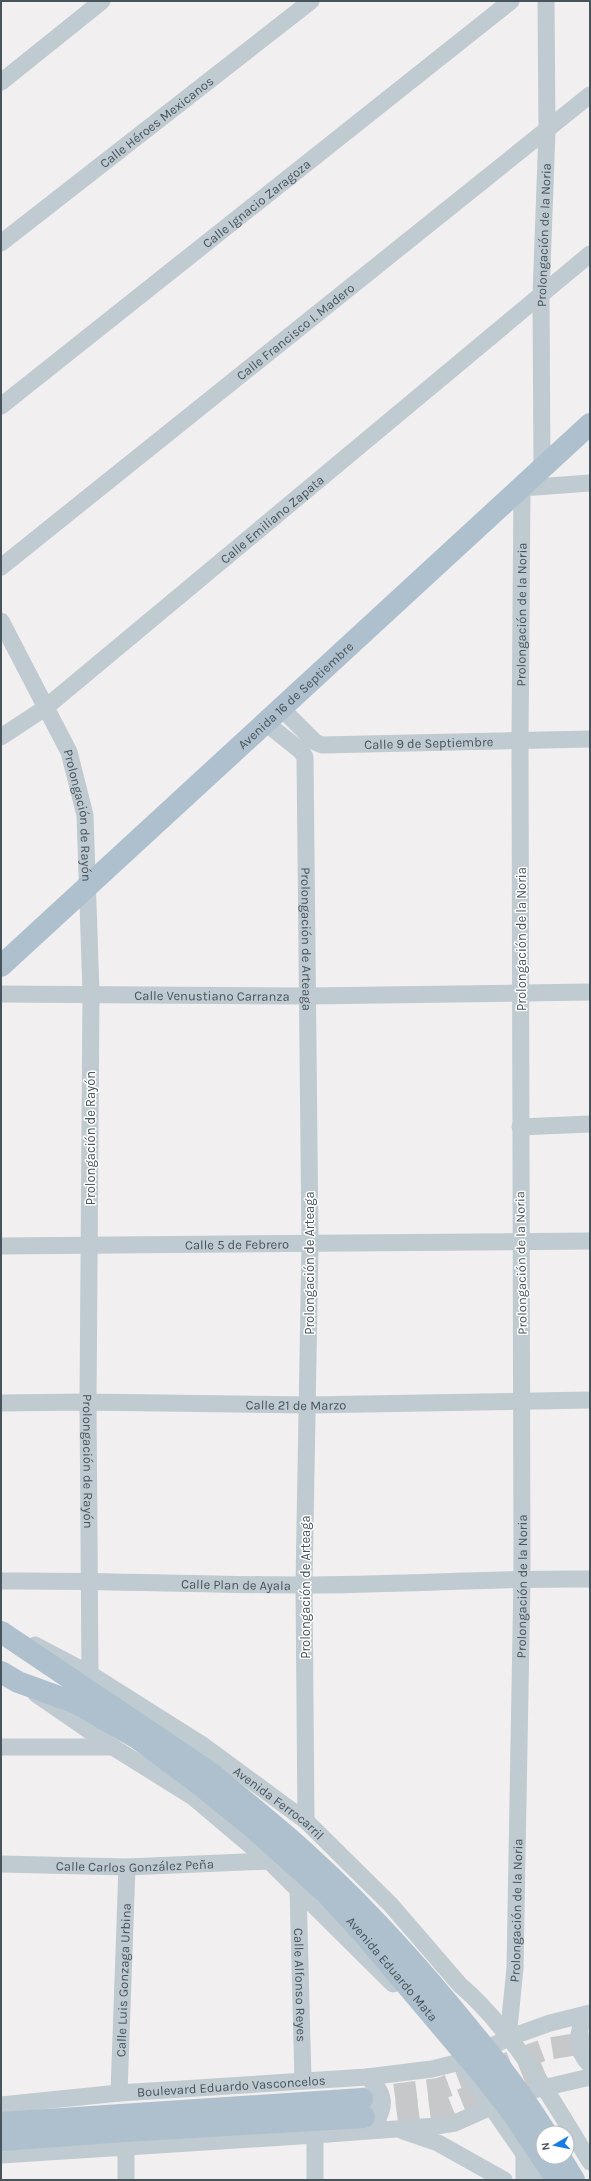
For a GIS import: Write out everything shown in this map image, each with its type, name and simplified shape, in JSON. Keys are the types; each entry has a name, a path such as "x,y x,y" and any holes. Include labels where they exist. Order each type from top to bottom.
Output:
{"main road":[{"name":"Avenida 16 de Septiembre","path":"1,966 89,887 590,424"},
{"name":"Avenida Ferrocarril","path":"1,1632 206,1779"},
{"path":"9,1677 76,1703 206,1779"},
{"name":"Avenida Eduardo Mata","path":"206,1779 311,1858 384,1931 448,2002 490,2054 533,2111 540,2125"},
{"name":"Avenida Eduardo Mata","path":"206,1779 252,1827 326,1893 360,1930 486,2078 513,2114 557,2180"},
{"path":"1,2123 365,2116"},
{"path":"1,2140 365,2116"},
{"path":"565,2165 574,2180"}],"street":[{"path":"1,82 102,1"},
{"name":"Calle Héroes Mexicanos","path":"1,243 311,1"},
{"name":"Calle Ignacio Zaragoza","path":"1,406 511,1"},
{"name":"Prolongación de la Noria","path":"542,468 541,296 547,131 546,1"},
{"name":"Calle Francisco I. Madero","path":"1,567 547,131 590,95"},
{"name":"Calle Emiliano Zapata","path":"1,737 45,708 590,254"},
{"path":"522,488 590,483"},
{"name":"Prolongación de la Noria","path":"508,2038 515,1968 522,1578 523,1400 520,1242 520,740 522,488"},
{"name":"Prolongación de Rayón","path":"1,621 69,752 85,815 89,887 91,993 88,1402 91,1580 90,1674"},
{"name":"Calle 9 de Septiembre","path":"282,708 315,742 322,745 590,739"},
{"name":"Prolongación de Arteaga","path":"266,723 301,751 305,757 309,996 310,1244 304,1585 306,1821"},
{"name":"Calle Venustiano Carranza","path":"1,994 91,993 309,996 590,992"},
{"path":"520,1126 590,1124"},
{"name":"Calle 5 de Febrero","path":"1,1246 590,1241"},
{"name":"Calle 21 de Marzo","path":"1,1404 88,1402 308,1405 590,1400"},
{"name":"Calle Plan de Ayala","path":"1,1581 91,1580 304,1585 522,1578 590,1579"},
{"name":"Avenida Ferrocarril","path":"1,1627 90,1674 204,1746 306,1821 391,1905 460,1985 473,1996 508,2038 542,2087 563,2125"},
{"path":"9,1677 113,1747 193,1797 269,1861 360,1949 423,2017 460,2062 542,2180"},
{"path":"1,1747 113,1747"},
{"name":"Calle Carlos González Peña","path":"1,1864 127,1867 269,1861"},
{"name":"Calle Luis Gonzaga Urbina","path":"119,2093 127,1867"},
{"name":"Calle Alfonso Reyes","path":"298,1889 303,2081"},
{"path":"423,2017 443,2020 460,2014 464,2010 465,2003 460,1985"},
{"path":"589,2013 581,2024 578,2036 579,2048 584,2060 590,2065"},
{"name":"Boulevard Eduardo Vasconcelos","path":"1,2105 119,2093 367,2077 432,2069 460,2062 508,2038 550,2023 589,2013"},
{"path":"1,2155 315,2135 365,2116 378,2120 383,2102 381,2092 375,2083 367,2077"},
{"path":"396,2129 455,2123 491,2106 542,2087 590,2078"},
{"path":"365,2116 396,2129 438,2143 504,2180"},
{"path":"315,2135 315,2180"},
{"path":"524,2180 523,2151 529,2142 535,2138"},
{"name":"Avenida Ferrocarril","path":"575,2143 590,2162"},
{"path":"126,2146 126,2180"}],"tunnel":[{"path":"362,2099 439,2089 546,2049 590,2042"},
{"path":"364,2117 446,2106 553,2063"}]}
